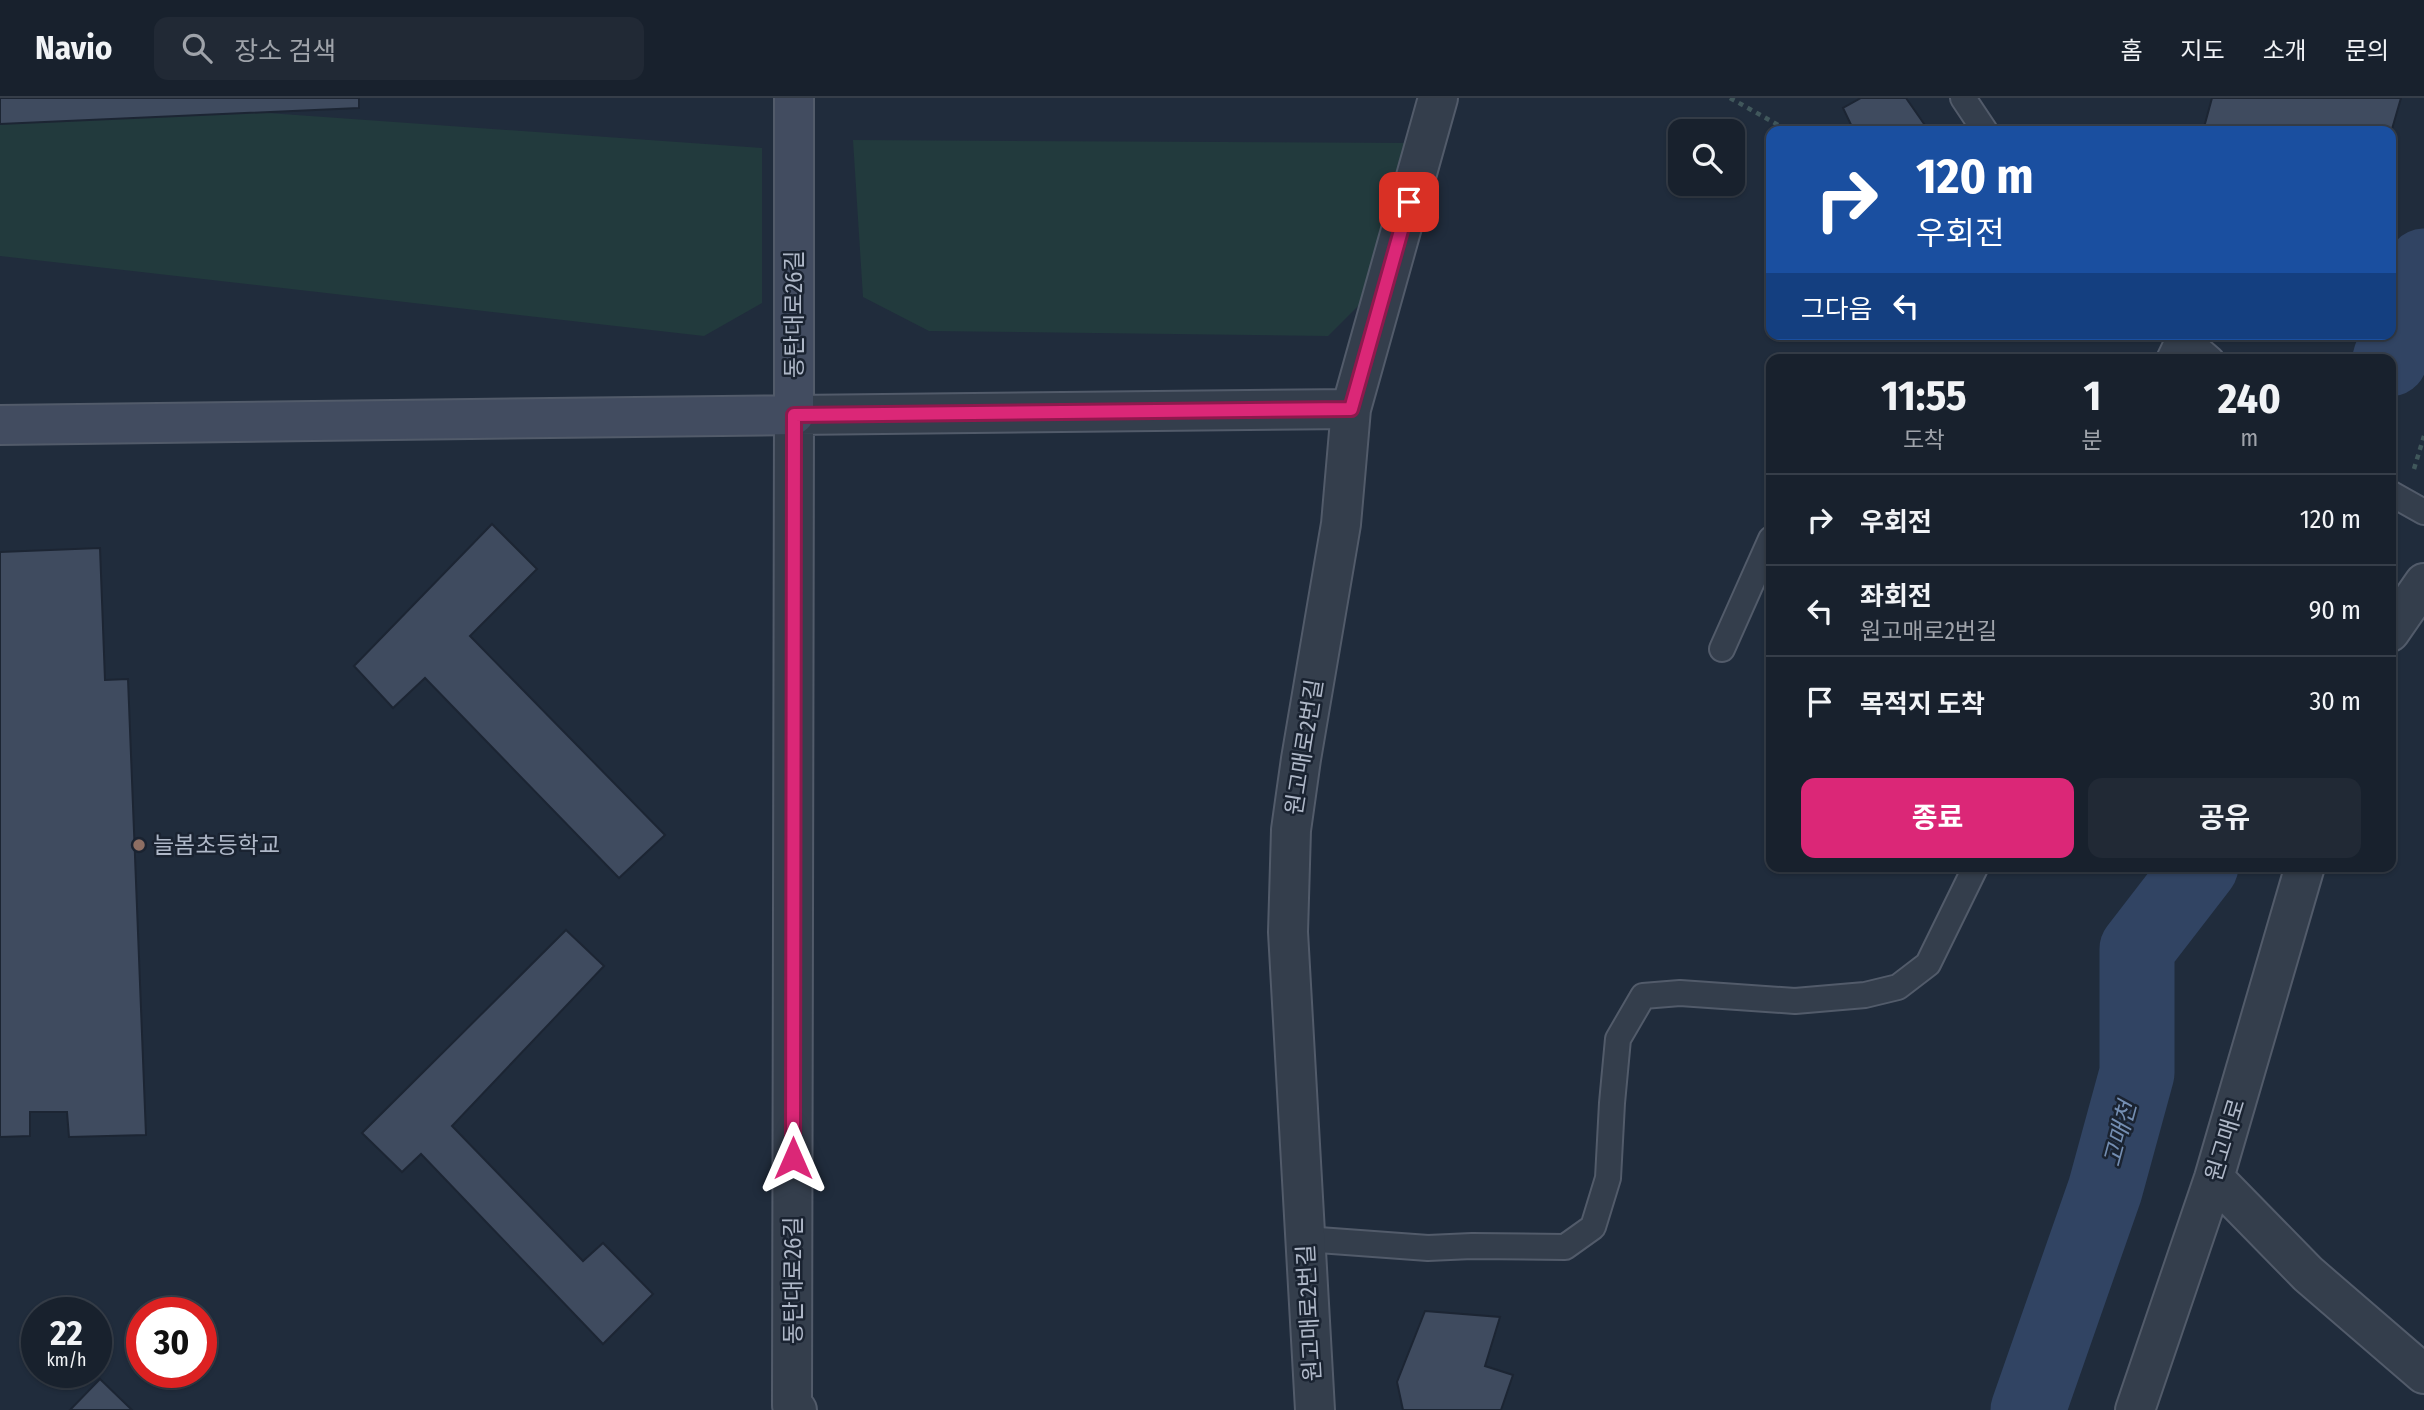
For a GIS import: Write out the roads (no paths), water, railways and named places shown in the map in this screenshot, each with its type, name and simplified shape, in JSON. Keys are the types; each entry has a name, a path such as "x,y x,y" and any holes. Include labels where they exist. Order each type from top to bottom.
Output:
{"street":[{"name":"동탄대로26길","path":"794,98 792,1405 797,1410"},
{"name":"원고매로2번길","path":"1315,1410 1288,932 1292,830 1301,759 1341,524 1351,409 1438,98"},
{"path":"0,425 1351,409"},
{"path":"2396,623 2424,583"},
{"name":"원고매로","path":"2135,1410 2214,1178 2303,872"},
{"path":"2214,1178 2308,1273 2424,1374"}],"lane":[{"path":"1963,98 1982,126"},
{"path":"2189,340 2205,354"},
{"path":"2396,496 2424,512"},
{"path":"1722,649 1766,550"},
{"path":"1305,1239 1428,1248 1564,1247 1593,1227 1608,1178 1618,1040 1643,996 1680,993 1796,1001 1865,995 1898,987 1928,964 1973,872"}],"waterway":[{"name":"고매천","path":"2392,354 2424,266"},
{"name":"고매천","path":"2028,1410 2105,1190 2137,1073 2137,949 2196,872"}],"place":[{"name":"늘봄초등학교","path":"139,845"}]}
